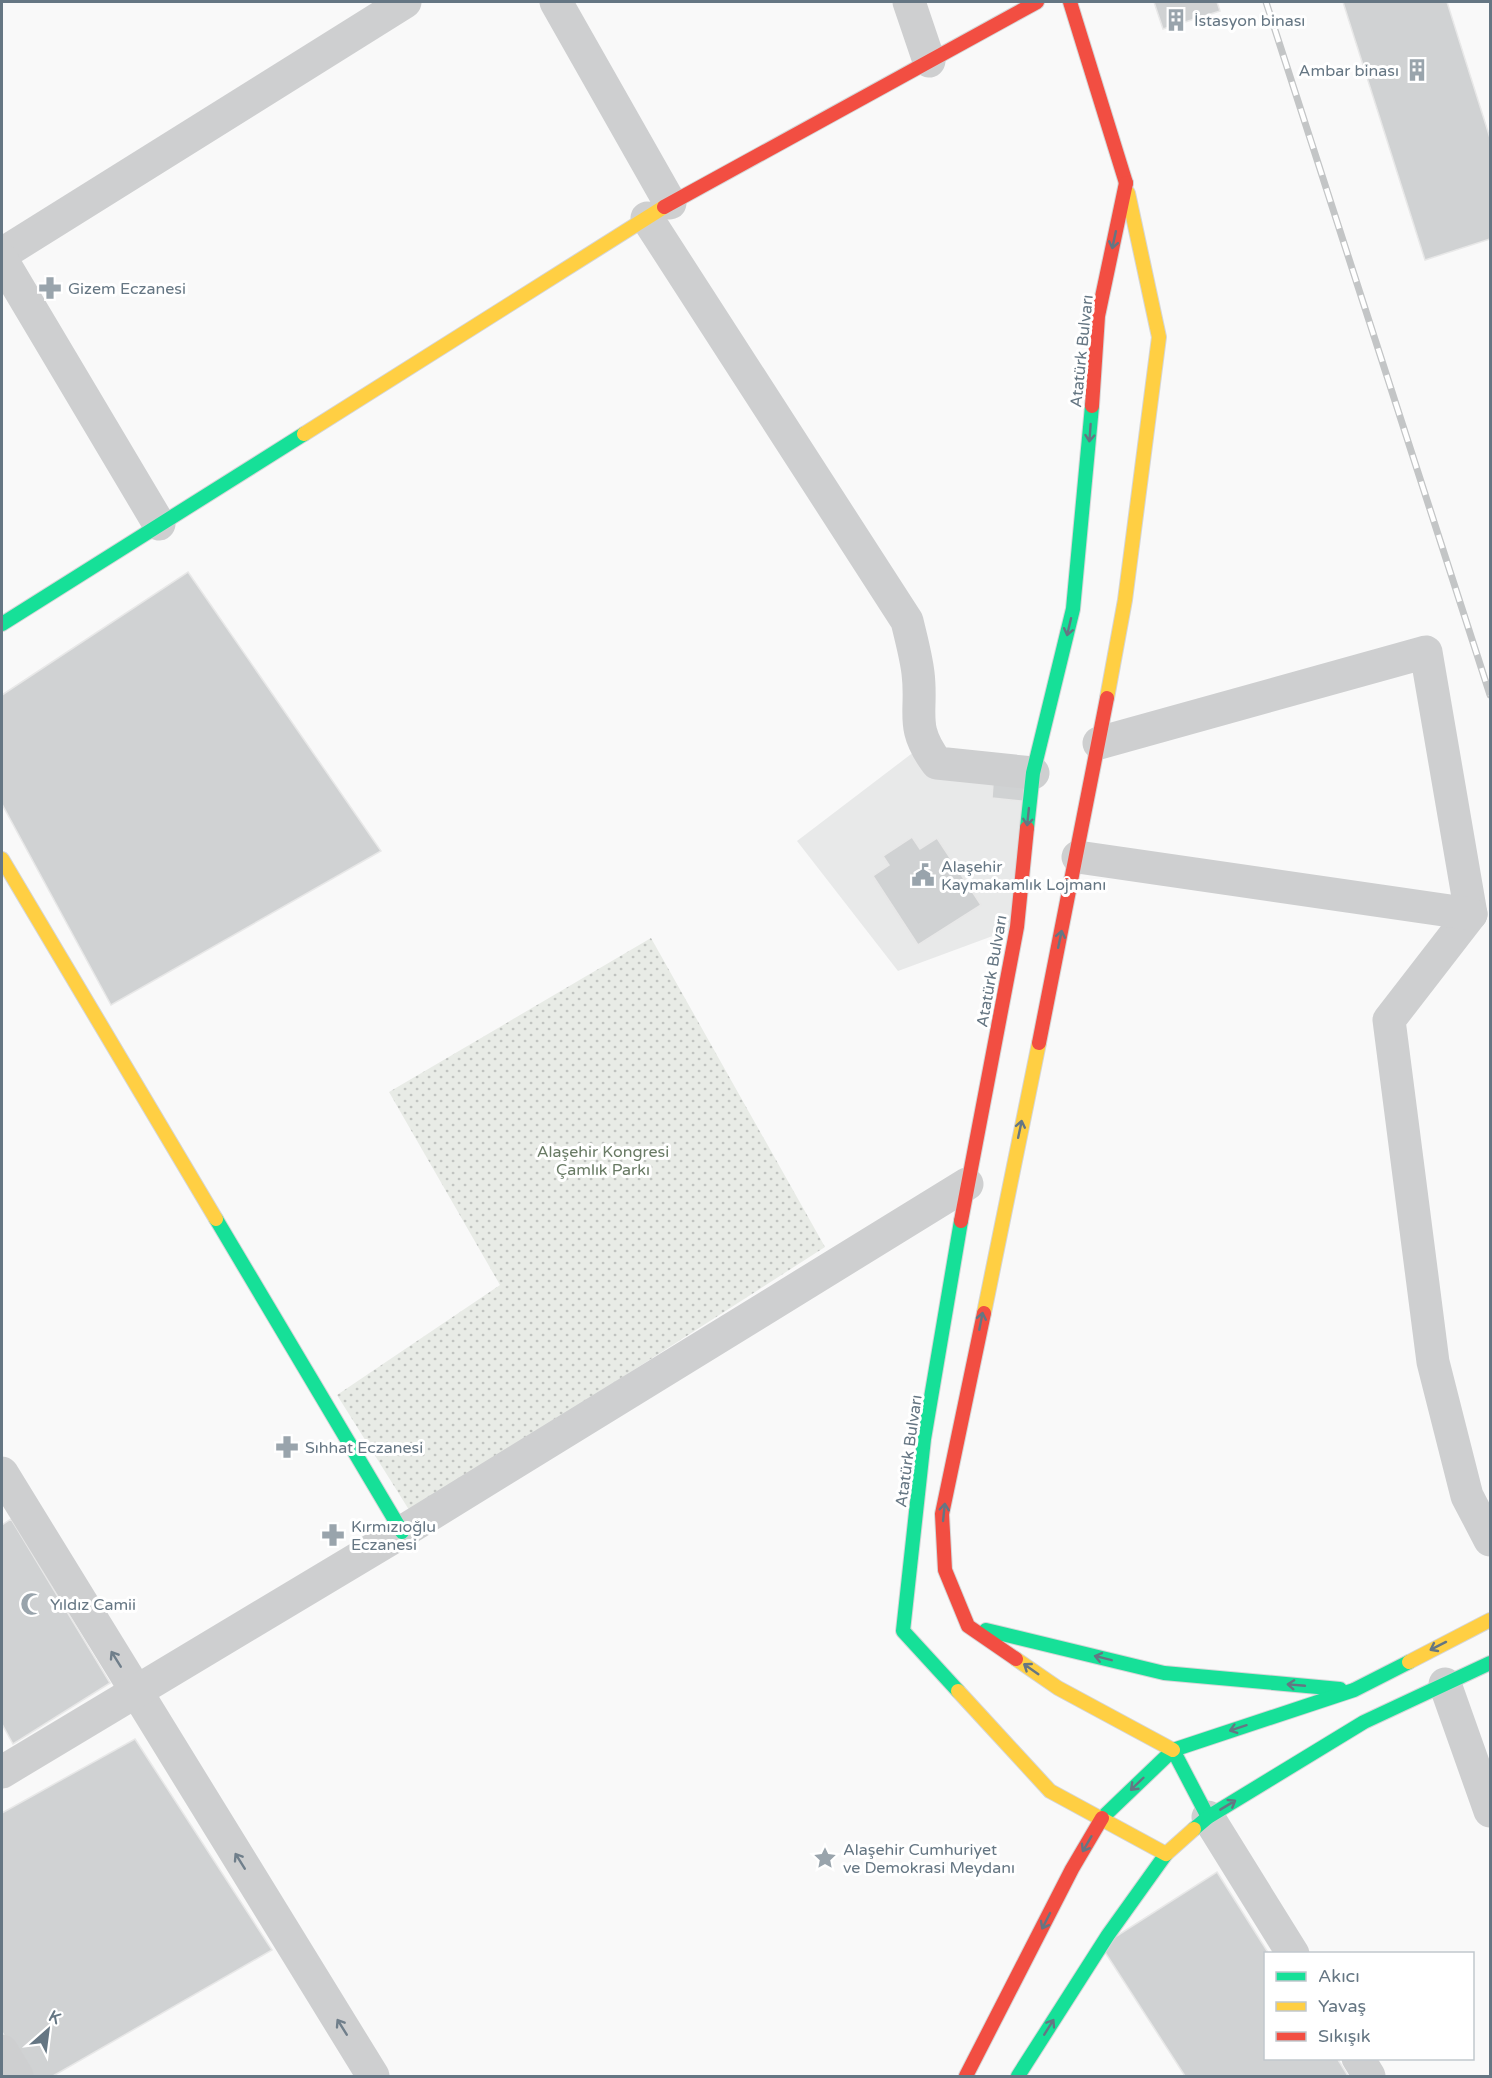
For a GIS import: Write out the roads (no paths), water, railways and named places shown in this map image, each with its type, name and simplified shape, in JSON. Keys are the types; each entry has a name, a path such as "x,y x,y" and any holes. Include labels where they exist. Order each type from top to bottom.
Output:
{"main road":[{"path":"2,624 659,210 1037,2"},
{"path":"1070,2 1126,183 1160,337 1125,600 1078,857 942,1514 945,1570 968,1626 1058,1688 1173,1750 1208,1817"},
{"name":"Atatürk Bulvarı","path":"1126,183 1098,316 1089,449 1073,609 1033,773 1017,927 967,1184 924,1439 903,1631 1050,1791 1166,1854"},
{"path":"2,859 402,1532"},
{"path":"966,2076 1072,1869 1101,1818 1173,1750 1354,1690 1491,1620"},
{"path":"968,1626 1164,1673 1354,1690"},
{"path":"1018,2076 1108,1935 1166,1854 1208,1817 1364,1722 1491,1663"}],"street":[{"path":"2,254 405,2"},
{"path":"556,2 659,210 907,621 918,674 918,726 923,745 937,763 1033,773"},
{"path":"909,2 929,61"},
{"path":"2,260 159,524"},
{"path":"1099,743 1426,652 1471,914 1389,1020 1433,1362 1467,1496 1491,1540"},
{"path":"1078,857 1471,914"},
{"path":"2,1772 402,1532 967,1184"},
{"path":"2,1473 373,2076"},
{"path":"1445,1684 1491,1811"},
{"path":"1208,1817 1292,1952"},
{"path":"2,2051 17,2076"},
{"path":"1359,2060 1369,2076"}],"railway":[{"path":"1266,2 1490,695"}],"place":[{"name":"İstasyon binası","path":"1176,20"},
{"name":"Ambar binası","path":"1417,70"},
{"name":"Gizem Eczanesi","path":"50,288"},
{"name":"Alaşehir Kaymakamlık Lojmanı","path":"923,875"},
{"name":"Sıhhat Eczanesi","path":"287,1447"},
{"name":"Kırmızıoğlu Eczanesi","path":"333,1535"},
{"name":"Yıldız Camii","path":"32,1604"},
{"name":"Alaşehir Cumhuriyet ve Demokrasi Meydanı","path":"825,1858"}],"park label":[{"name":"Alaşehir Kongresi Çamlık Parkı","path":"603,1160"}]}
